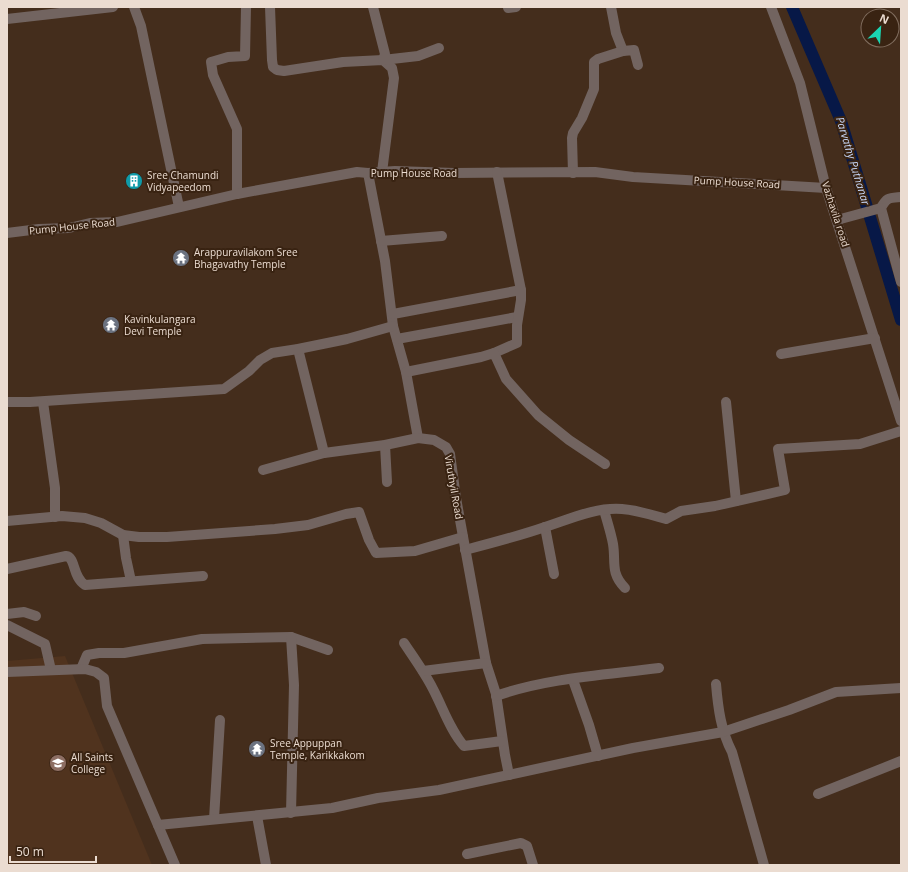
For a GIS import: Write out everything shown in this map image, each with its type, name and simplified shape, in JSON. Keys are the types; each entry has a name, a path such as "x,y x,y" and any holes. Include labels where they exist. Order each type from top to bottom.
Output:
{"street":[{"path":"7,19 113,7"},
{"path":"134,7 141,26 179,207"},
{"path":"237,194 237,129 213,75 211,62 228,57 245,56 246,7"},
{"path":"270,7 273,67 277,70 284,71 343,62 418,56 440,48"},
{"path":"373,7 385,54 383,60"},
{"path":"611,7 616,33 622,51"},
{"name":"Vazhavila road","path":"770,7 800,84 826,188 901,421"},
{"path":"573,172 572,138 594,89 594,62 598,59 622,51 634,50 638,65"},
{"path":"382,172 394,78 392,68 383,60"},
{"name":"Pump House Road","path":"7,233 39,229 69,228 90,223 117,222 237,194 357,172 595,172 633,177 826,188"},
{"path":"406,372 481,357 517,343 517,318 521,300 521,290 497,172"},
{"path":"263,470 324,453 385,445 418,438 406,372 393,326 393,314 368,173"},
{"path":"837,220 883,204 889,198 901,197"},
{"path":"883,204 901,282"},
{"path":"381,241 442,236"},
{"path":"393,314 521,290"},
{"path":"396,339 517,318"},
{"path":"7,402 43,402 224,389 260,360 272,353 347,339 393,326"},
{"path":"781,354 875,338"},
{"path":"298,349 324,453"},
{"path":"494,353 506,379 538,415 569,440 605,464"},
{"path":"43,402 55,488 55,517"},
{"path":"726,402 736,501"},
{"path":"465,550 545,527 579,515 604,510 622,509 644,512 666,519 681,511 715,506 785,490 778,449 860,444 901,431"},
{"name":"Viruthyil Road","path":"418,438 434,440 446,447 450,454 465,550 486,662 496,696 502,740 509,775"},
{"path":"385,445 387,482"},
{"path":"604,510 613,544 616,576 625,588"},
{"path":"7,521 55,517 85,518 101,523 123,535 139,537 167,537 308,525 346,514 359,512 369,540 376,553 415,551 463,537"},
{"path":"545,527 554,574"},
{"path":"123,535 130,581"},
{"path":"7,569 70,556 77,577 80,582 85,585 203,576"},
{"path":"7,614 24,612 36,616"},
{"path":"7,625 45,644 51,670"},
{"path":"81,669 87,655 99,653 124,654 202,639 291,637 328,650"},
{"path":"291,637 294,685 291,813"},
{"path":"404,643 423,671 458,740 464,746 502,740"},
{"path":"423,671 486,662"},
{"path":"496,696 519,688 560,680 573,680 659,668"},
{"path":"7,672 85,669 96,672 104,678 107,706 175,865"},
{"path":"573,680 598,756"},
{"path":"716,684 718,706 724,732 732,752 764,865"},
{"path":"158,825 332,808 378,798 439,790 633,748 724,732 836,692 901,688"},
{"path":"214,819 220,720"},
{"path":"818,794 901,761"},
{"path":"258,816 266,865"},
{"path":"467,854 521,842 527,846 533,865"}],"shaded area":[{"name":"All Saints College","path":"65,656 152,865 7,865 7,661"}],"waterway":[{"name":"Parvathy Puthanar","path":"792,7 841,121 901,320"}],"place":[{"name":"Sree Chamundi Vidyapeedom","path":"134,181"},
{"name":"Arappuravilakom Sree Bhagavathy Temple","path":"181,258"},
{"name":"Kavinkulangara Devi Temple","path":"111,325"},
{"name":"Sree Appuppan Temple, Karikkakom","path":"257,749"},
{"name":"All Saints College","path":"58,763"}]}
